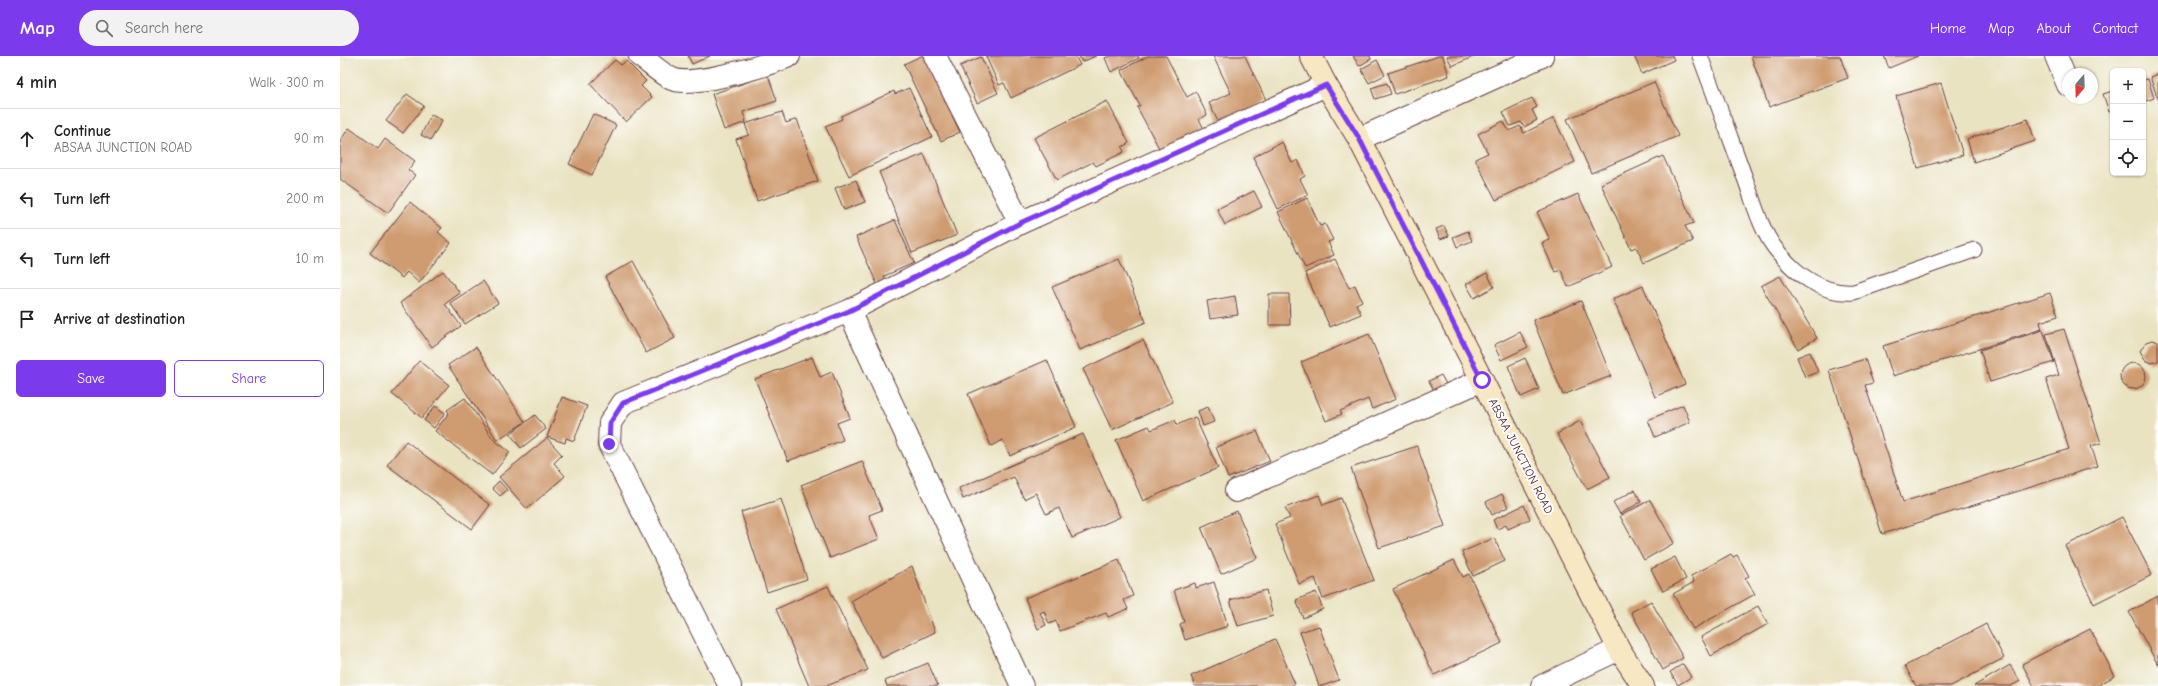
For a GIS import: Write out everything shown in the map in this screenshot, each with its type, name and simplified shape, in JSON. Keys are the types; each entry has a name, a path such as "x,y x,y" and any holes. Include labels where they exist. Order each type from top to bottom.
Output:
{"street":[{"path":"640,56 673,80 701,80 769,65 789,56"},
{"path":"934,56 1020,223"},
{"name":"ABSAA JUNCTION ROAD","path":"1311,56 1326,85 1359,138 1619,649 1643,686"},
{"path":"1359,138 1542,56"},
{"path":"2056,56 2062,70"},
{"path":"730,686 609,444 610,423 623,403 849,311 1020,223 1326,85"},
{"path":"849,311 1022,686"},
{"path":"1236,491 1482,380"},
{"path":"1542,686 1619,649"}],"lane":[{"path":"1700,56 1761,221 1775,248 1801,274 1816,285 1840,293 1854,292 1974,250"}],"building":[{"path":"688,56 710,56 692,64"},
{"path":"924,56 960,132 941,141 904,64"},
{"path":"1075,56 1080,65 1011,98 1004,83 999,85 986,57"},
{"path":"1079,56 1096,56 1082,62"},
{"path":"1110,56 1138,56 1139,58 1111,72 1105,58"},
{"path":"1148,56 1166,56 1187,97 1196,92 1207,115 1199,119 1204,129 1161,152 1137,107 1140,106 1121,70"},
{"path":"1213,56 1245,56 1266,100 1222,130 1209,103 1231,93"},
{"path":"1353,56 1370,56 1371,59 1359,66"},
{"path":"1443,56 1449,76 1395,94 1388,73"},
{"path":"1447,56 1475,56 1452,66"},
{"path":"1634,56 1672,56 1674,60 1642,74"},
{"path":"1751,56 1840,56 1848,78 1769,107"},
{"path":"1884,56 1918,56 1889,68"},
{"path":"981,57 998,93 977,103 960,66"},
{"path":"615,60 621,65 626,61 646,81 641,86 652,97 626,122 590,84"},
{"path":"1377,60 1385,75 1369,83 1361,69"},
{"path":"2158,74 2158,99 2150,77"},
{"path":"768,75 777,101 743,112 746,122 724,130 712,94"},
{"path":"2146,79 2148,79 2154,98 2146,101"},
{"path":"1654,82 1678,136 1591,173 1567,119"},
{"path":"1387,83 1391,94 1375,99 1371,88"},
{"path":"1941,83 1963,155 1918,168 1896,96"},
{"path":"909,88 932,137 849,176 825,126 842,119 841,116 894,91 895,94"},
{"path":"2110,92 2110,112 2109,112 2103,94"},
{"path":"407,94 424,106 403,133 386,121"},
{"path":"1532,98 1537,107 1532,110 1537,120 1524,127 1521,122 1510,126 1503,112"},
{"path":"1107,101 1129,143 1122,147 1124,152 1096,166 1093,162 1057,180 1034,138"},
{"path":"782,112 786,123 797,119 818,181 757,201 736,139 749,135 745,124"},
{"path":"593,114 616,125 592,175 569,164"},
{"path":"431,115 442,120 431,140 421,135"},
{"path":"1554,118 1575,162 1496,200 1475,159 1488,153 1478,134 1503,121 1509,131 1520,126 1524,133"},
{"path":"2028,119 2035,141 1974,162 1967,139"},
{"path":"349,128 378,149 385,139 415,161 408,170 415,175 388,213 340,179 340,141"},
{"path":"1282,142 1292,163 1298,160 1305,176 1300,179 1308,195 1278,209 1253,157"},
{"path":"924,154 957,235 912,253 879,172"},
{"path":"1663,156 1694,223 1685,226 1693,241 1644,263 1636,247 1631,249 1601,184"},
{"path":"856,180 865,202 844,210 835,188"},
{"path":"1254,191 1262,207 1225,225 1217,209"},
{"path":"1578,194 1612,267 1568,287 1561,270 1555,272 1542,243 1550,240 1537,212"},
{"path":"1307,198 1320,226 1325,224 1333,240 1328,242 1334,255 1305,268 1278,212"},
{"path":"410,202 442,228 438,232 451,243 419,283 407,272 402,278 370,253"},
{"path":"895,220 914,263 884,276 886,280 877,284 856,237"},
{"path":"1444,226 1449,236 1440,239 1436,229"},
{"path":"1468,231 1472,241 1457,247 1453,237"},
{"path":"1119,259 1146,322 1080,350 1052,287"},
{"path":"1335,259 1349,288 1355,285 1362,301 1356,304 1361,314 1330,327 1305,273"},
{"path":"633,261 675,338 646,353 605,277"},
{"path":"443,271 460,293 445,304 461,326 432,347 400,303"},
{"path":"1487,273 1494,287 1474,298 1466,284"},
{"path":"1780,276 1817,338 1798,349 1761,286"},
{"path":"483,281 498,303 465,324 450,303"},
{"path":"1643,286 1685,384 1655,397 1613,299"},
{"path":"2050,293 2058,316 2040,322 2042,329 1893,376 1883,346"},
{"path":"1269,294 1289,294 1290,325 1269,325"},
{"path":"1235,296 1238,315 1210,319 1207,301"},
{"path":"1581,301 1611,376 1563,395 1533,320"},
{"path":"2064,329 2101,443 2091,446 2098,466 1882,534 1829,370 1865,359 1873,383 1865,385 1903,502 2069,449 2046,379 2059,375 2046,334"},
{"path":"2043,330 2054,362 1990,382 1980,350"},
{"path":"1520,332 1528,347 1501,360 1494,345"},
{"path":"1369,334 1396,399 1372,409 1368,399 1340,411 1342,414 1326,421 1301,362"},
{"path":"1143,340 1173,402 1112,430 1083,369"},
{"path":"2152,340 2158,342 2158,361 2152,363 2146,361 2140,351 2146,342"},
{"path":"476,347 525,422 497,440 448,365"},
{"path":"1810,352 1818,372 1805,377 1797,357"},
{"path":"812,357 820,377 832,372 850,418 837,423 843,440 788,461 755,379"},
{"path":"1525,358 1539,389 1521,397 1508,366"},
{"path":"1047,360 1076,427 1010,456 1003,440 991,446 968,394"},
{"path":"419,361 449,385 422,418 392,394"},
{"path":"2133,363 2142,367 2146,376 2142,385 2133,389 2124,385 2120,376 2124,367"},
{"path":"1441,375 1447,386 1435,392 1429,381"},
{"path":"562,397 587,406 574,441 566,438 565,443 547,437"},
{"path":"465,398 493,439 510,452 492,475 435,431 449,413 447,410"},
{"path":"1683,405 1690,422 1655,437 1648,420"},
{"path":"435,406 445,413 434,428 424,420"},
{"path":"1208,407 1214,422 1203,426 1198,411"},
{"path":"535,415 546,429 521,448 510,434"},
{"path":"1195,417 1218,468 1143,501 1116,440 1149,426 1151,430 1175,420 1177,425"},
{"path":"1580,421 1610,477 1587,489 1557,434"},
{"path":"1257,431 1270,461 1228,478 1216,447"},
{"path":"1083,434 1120,517 1072,538 1059,508 1046,514 1036,493 1024,499 1014,477 963,499 959,488"},
{"path":"547,438 562,455 554,463 565,476 527,509 499,477"},
{"path":"406,441 490,505 472,529 387,465"},
{"path":"1417,446 1445,526 1379,548 1351,468"},
{"path":"862,461 882,510 869,515 879,539 830,558 801,485"},
{"path":"499,481 507,490 500,496 492,488"},
{"path":"1635,490 1641,502 1620,514 1613,502"},
{"path":"1502,494 1508,507 1492,515 1486,502"},
{"path":"1319,495 1323,505 1341,498 1374,580 1323,599 1315,578 1299,584 1275,524 1290,518 1285,508"},
{"path":"781,499 807,579 767,592 741,512"},
{"path":"1650,500 1674,543 1644,560 1620,516"},
{"path":"1524,505 1530,519 1508,529 1506,525 1497,529 1493,520"},
{"path":"1237,511 1257,558 1221,574 1201,527"},
{"path":"2122,517 2152,575 2094,604 2065,546"},
{"path":"1494,538 1505,561 1473,576 1462,552"},
{"path":"1731,554 1733,557 1737,555 1749,576 1745,578 1755,594 1693,629 1673,594 1694,582 1691,576"},
{"path":"1675,557 1686,579 1663,591 1651,569"},
{"path":"1119,560 1133,596 1124,600 1128,609 1108,617 1106,613 1060,631 1056,621 1049,624 1044,611 1040,613 1046,625 1038,629 1025,598"},
{"path":"1454,560 1463,577 1469,574 1502,643 1434,675 1393,589"},
{"path":"912,566 935,632 882,658 851,601"},
{"path":"1214,582 1228,626 1185,640 1180,624 1184,622 1174,590 1195,583 1196,588"},
{"path":"828,586 868,670 826,686 809,686 776,609"},
{"path":"1266,590 1273,616 1238,626 1230,600"},
{"path":"1316,592 1323,609 1303,618 1296,600"},
{"path":"2158,596 2158,665 2129,612"},
{"path":"1651,601 1683,658 1663,670 1631,612"},
{"path":"1758,606 1768,624 1711,656 1701,637"},
{"path":"1986,624 2004,658 1951,686 1916,686 1905,666"},
{"path":"1319,626 1339,680 1322,686 1319,686 1300,632"},
{"path":"2090,629 2115,676 2096,686 2034,686 2022,664"},
{"path":"1275,639 1295,684 1290,686 1195,686 1191,676"},
{"path":"928,663 938,686 887,686 885,681"},
{"path":"1683,664 1691,677 1678,685 1670,672"},
{"path":"2010,665 2020,681 2011,686 1974,686"}],"route":[{"path":"609,444 610,423 623,403 849,311 1020,223 1326,85 1359,138 1482,380"}]}
